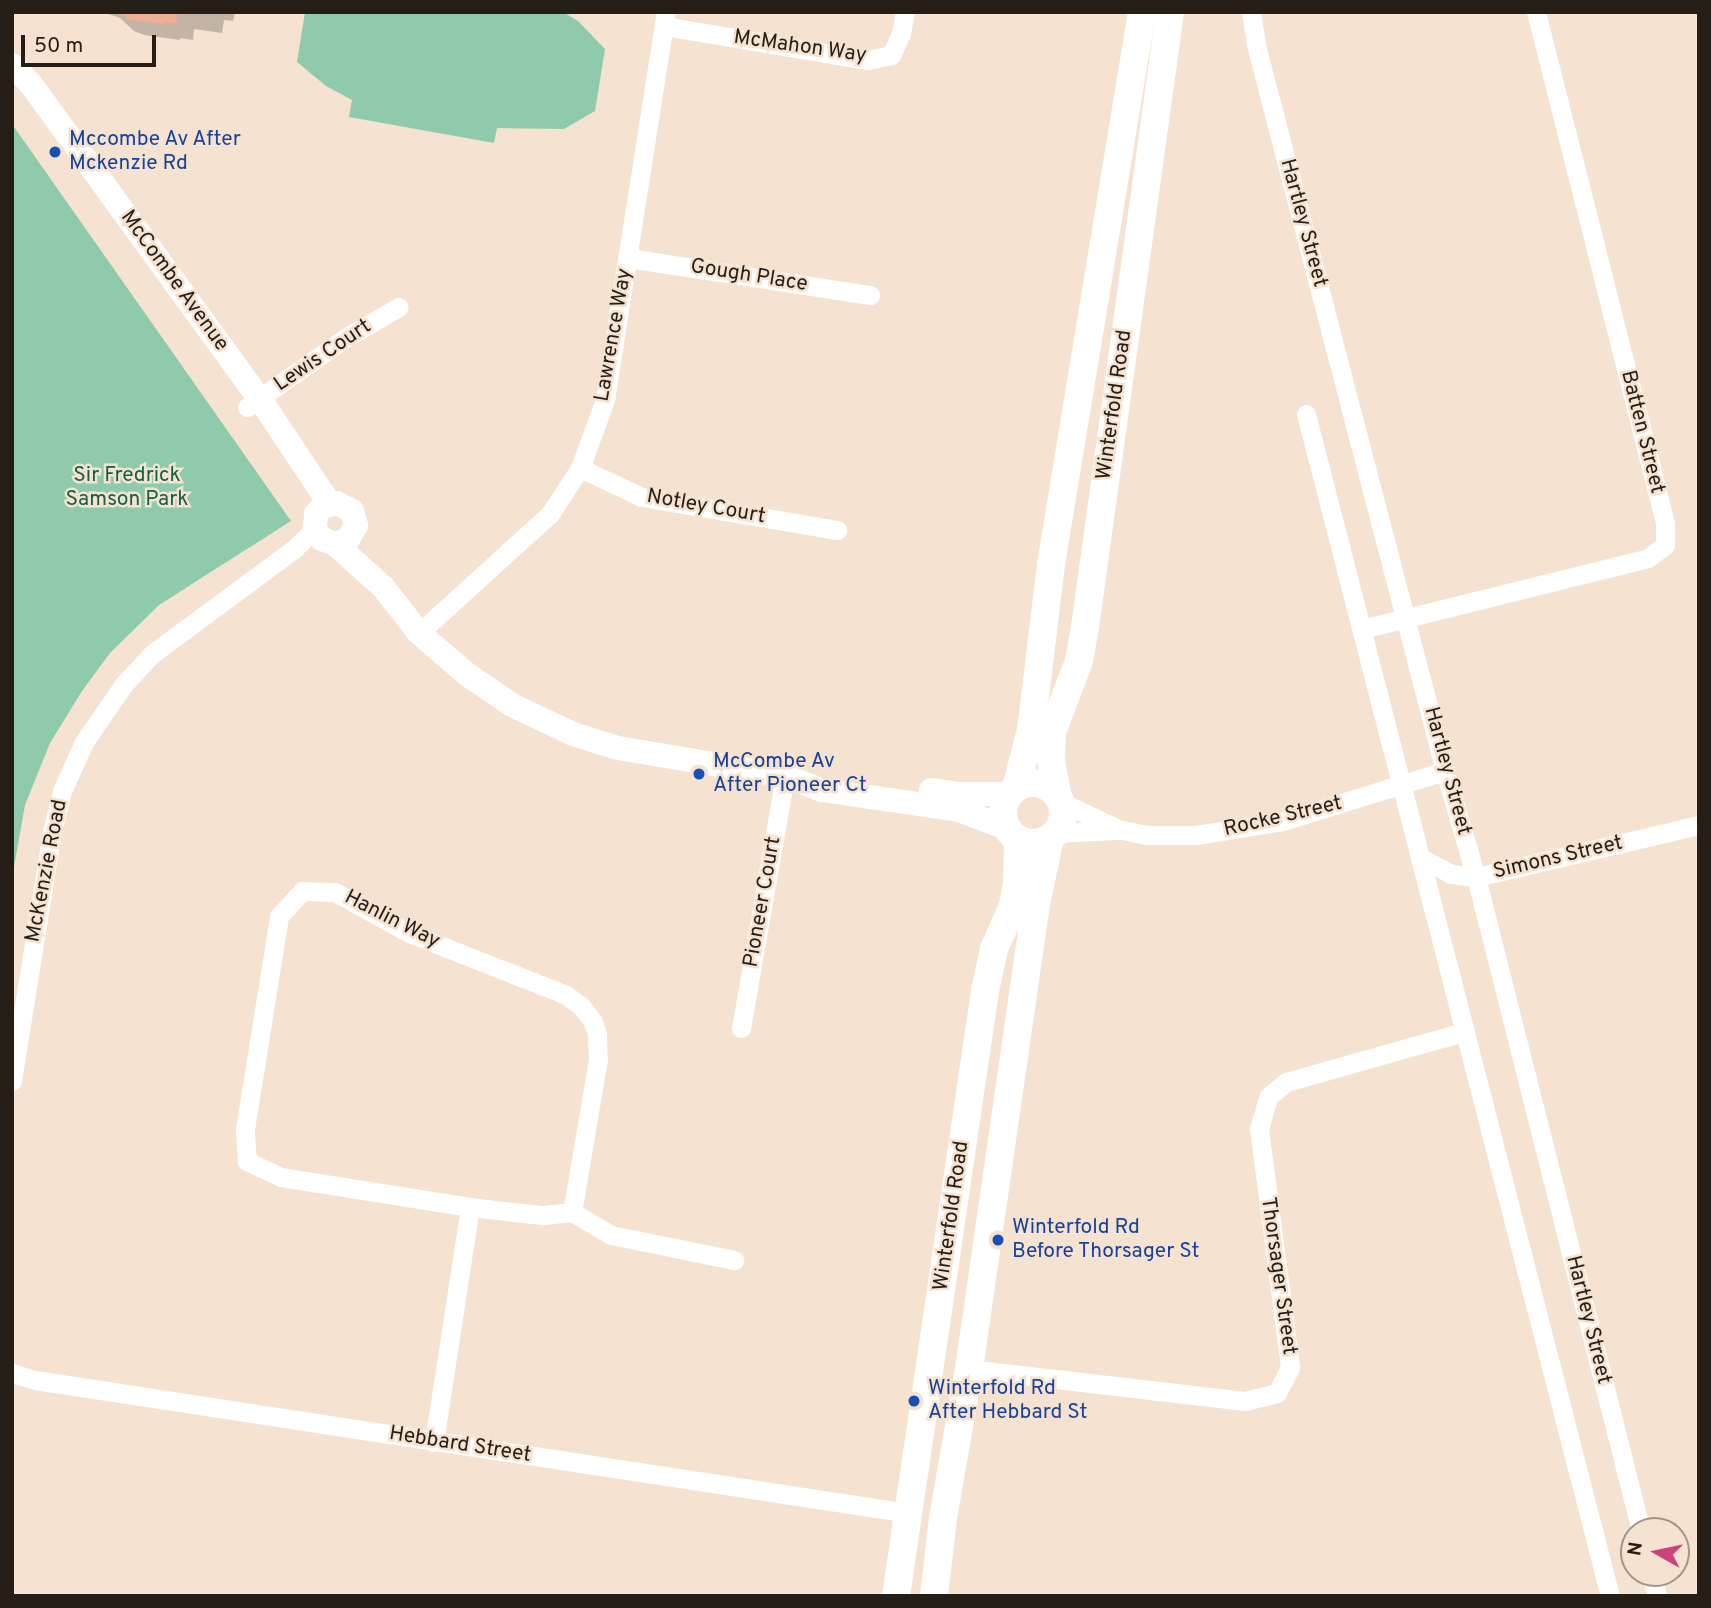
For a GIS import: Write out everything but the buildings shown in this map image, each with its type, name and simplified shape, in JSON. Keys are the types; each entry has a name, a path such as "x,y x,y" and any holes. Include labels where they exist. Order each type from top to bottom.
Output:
{"main road":[{"name":"Winterfold Road","path":"1013,791 1031,730 1051,564 1142,12"},
{"name":"Winterfold Road","path":"1059,798 1051,760 1052,732 1079,661 1085,627 1171,12"},
{"path":"1034,783 1050,788 1059,798 1062,820 1052,836 1035,843 1012,834 1003,811 1013,791 1034,783"},
{"name":"Winterfold Road","path":"896,1596 985,991 994,949 1013,906 1017,884 1012,834"},
{"name":"Winterfold Road","path":"934,1596 943,1518 969,1369 1035,909 1052,836"}],"street":[{"name":"McMahon Way","path":"665,19 867,60 891,55 901,34 905,12"},
{"name":"Hartley Street","path":"1251,12 1256,45 1445,771 1476,877 1637,1517"},
{"name":"Batten Street","path":"1362,629 1648,558 1665,545 1665,523 1536,12"},
{"name":"Lawrence Way","path":"419,633 550,514 580,468 605,400 665,19"},
{"name":"McCombe Avenue","path":"12,65 30,83 253,403 329,527 376,565 383,587 419,633 490,692 573,734 618,748 785,776 822,790 959,810 1012,834"},
{"name":"McCombe Avenue","path":"12,87 253,403"},
{"name":"Gough Place","path":"628,257 870,295"},
{"name":"Lewis Court","path":"253,403 345,338 399,307"},
{"path":"1306,414 1610,1596"},
{"name":"Notley Court","path":"580,468 642,497 837,530"},
{"name":"McKenzie Road","path":"12,1081 52,831 62,790 84,742 99,716 152,654 190,622 329,527"},
{"name":"Rocke Street","path":"1052,836 1118,829 1170,836 1236,830 1283,821 1445,771"},
{"name":"McCombe Avenue","path":"785,776 825,774 960,794 1013,791"},
{"name":"Pioneer Court","path":"741,1028 785,776"},
{"name":"Rocke Street","path":"1059,798 1118,829"},
{"name":"Simons Street","path":"1421,858 1451,874 1476,877 1699,825"},
{"name":"Hanlin Way","path":"302,891 335,892 409,933 566,995 581,1006 592,1020 597,1034 597,1059 572,1212 541,1215 470,1207 281,1177 247,1161 245,1129 279,916 302,891"},
{"name":"Thorsager Street","path":"969,1369 1245,1401 1277,1393 1290,1367 1259,1129 1268,1097 1286,1082 1464,1032"},
{"path":"434,1442 470,1207"},
{"path":"572,1212 611,1235 734,1259"},
{"name":"Hebbard Street","path":"12,1373 35,1380 908,1513"}],"green space":[{"path":"305,12 563,12 578,21 605,49 595,111 564,129 497,128 494,143 349,117 352,100 326,86 297,62"},
{"name":"Sir Fredrick Samson Park","path":"12,124 291,521 159,605 110,653 82,691 50,743 25,805 12,878"}],"place":[{"name":"Mccombe Av After Mckenzie Rd","path":"55,152"},
{"name":"McCombe Av After Pioneer Ct","path":"699,774"},
{"name":"Winterfold Rd Before Thorsager St","path":"998,1240"},
{"name":"Winterfold Rd After Hebbard St","path":"914,1401"}]}
